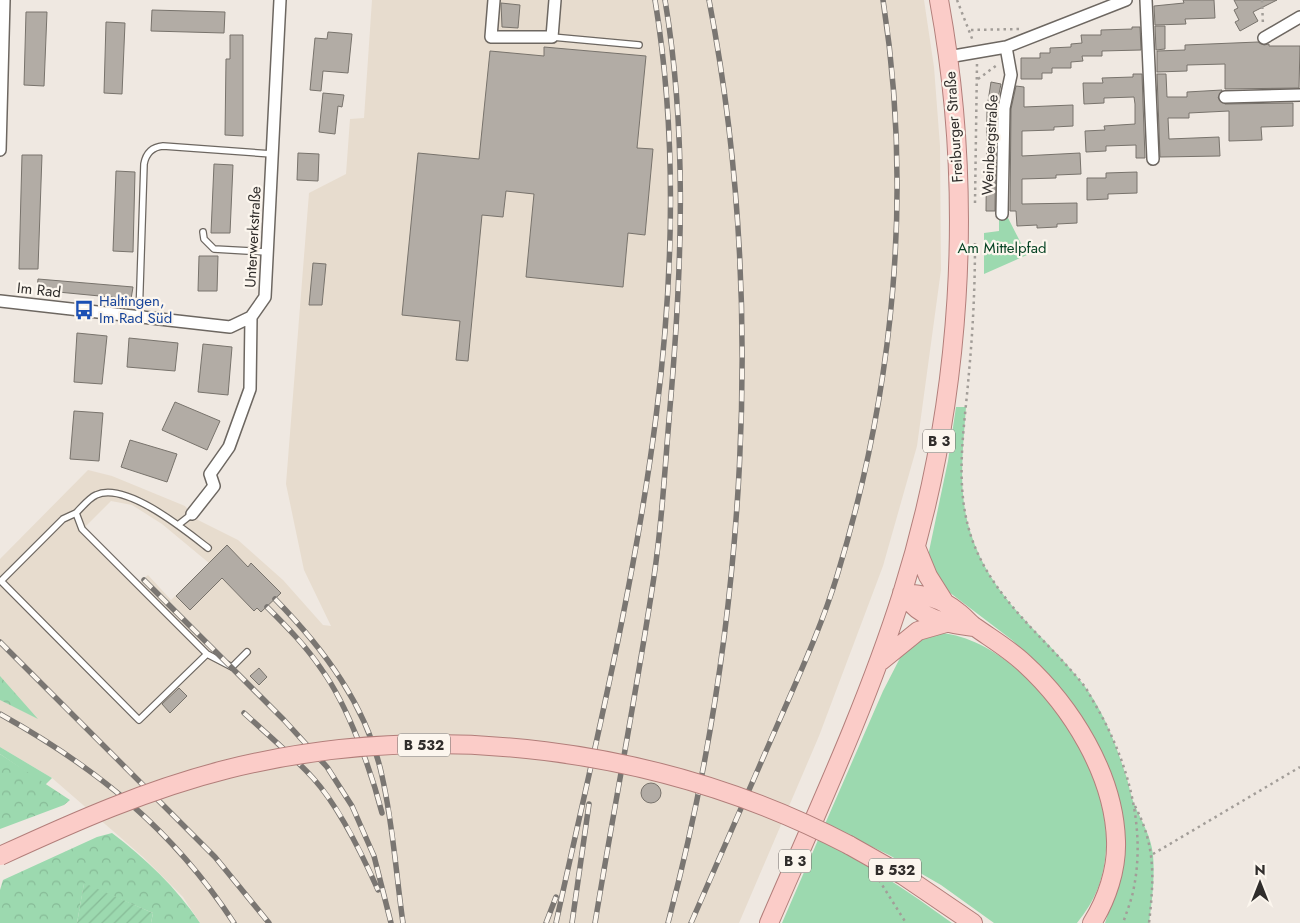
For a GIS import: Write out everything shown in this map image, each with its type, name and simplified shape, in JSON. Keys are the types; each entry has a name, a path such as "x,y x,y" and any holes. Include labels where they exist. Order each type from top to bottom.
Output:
{"main road":[{"name":"Freiburger Straße","path":"916,547 942,428 954,334 958,255 959,202 956,126 939,0"},
{"name":"B 3","path":"769,923 879,662 916,547"},
{"path":"916,547 928,576 944,603"},
{"path":"902,593 920,594 944,603 974,627 1008,649 1048,688 1076,725 1099,771 1114,818 1116,841 1114,864 1108,890 1092,923"},
{"path":"902,593 918,611 946,623 974,627"},
{"path":"879,662 918,631 946,623"},
{"name":"B 532","path":"0,856 131,800 228,769 347,749 427,744 526,749 571,754 659,772 758,804 869,856 939,898 973,923"}],"street":[{"path":"0,150 4,0"},
{"name":"Unterwerkstraße","path":"251,318 265,298 280,0"},
{"path":"494,0 491,37 552,37 555,0"},
{"path":"948,57 976,53 1007,52 1126,0"},
{"path":"1146,0 1153,159"},
{"path":"1264,38 1300,17"},
{"name":"Weinbergstraße","path":"1002,214 1004,108 1011,75 1007,52"},
{"path":"1225,97 1300,95"},
{"name":"Im Rad","path":"0,301 230,327 251,318"},
{"path":"192,514 214,486 210,474 229,447 250,389 251,318"}],"lane":[{"path":"552,37 639,45"},
{"path":"139,317 144,164 148,153 157,147 163,146 272,154"},
{"path":"203,232 204,239 214,249 267,252"},
{"path":"207,654 139,720 1,581 63,519 76,513 95,495 110,491 133,499 178,525 208,548"},
{"path":"76,513 82,529 207,654 232,668 248,652"},
{"path":"178,525 192,514"}],"path":[{"path":"957,0 971,30 976,53 978,79 975,205"},
{"path":"1262,0 1264,38"},
{"path":"971,30 1029,28"},
{"path":"978,79 1007,52"},
{"path":"975,235 971,347 962,460 964,509 970,534 983,566 999,591 1084,685 1110,731 1134,805 1144,823 1153,854 1153,895 1149,923"},
{"path":"1153,854 1300,767"},
{"path":"1123,923 1134,887 1136,865 1134,805"},
{"path":"869,856 869,867 906,923"}],"shaded area":[{"path":"372,0 924,0 934,67 940,146 941,270 917,446 883,566 819,736 739,923 200,923 183,897 143,857 52,778 0,747 0,559 88,470 112,476 185,506 196,519 238,540 283,580 323,625 331,626 304,570 286,484 309,193 346,174 350,119 364,118","holes":["111,501 132,505 162,524 209,563 171,600 148,575 139,582 87,530 86,526"]}],"green space":[{"name":"Am Mittelpfad","path":"1006,214 1027,255 984,274 984,233 999,231 999,215"},
{"path":"956,407 966,407 962,487 971,534 980,558 1006,598 1083,684 1102,715 1117,750 1133,802 1146,829 1152,848 1154,864 1149,923 1105,923 1119,880 1121,809 1037,664 1012,640 945,589 935,578 928,556 948,461"},
{"path":"941,633 973,641 1003,659 1032,684 1058,714 1079,747 1095,783 1104,817 1106,850 1098,889 1077,923 994,923 941,885 889,855 825,824 883,691 900,658 910,645 925,636"},
{"path":"0,676 38,719 0,700"},
{"path":"0,747 52,778 45,785 0,754"},
{"path":"0,754 70,800 64,805 0,829"},
{"path":"112,833 160,874 181,897 200,923 151,923 153,913 84,884 77,923 0,923 0,890 3,880 97,837"},
{"path":"818,840 870,868 952,923 782,923"},
{"path":"84,883 153,913 151,923 77,923"}],"building":[{"path":"1183,0 1214,0 1215,18 1185,19 1186,24 1155,25 1154,6 1184,3"},
{"path":"1234,0 1277,0 1253,12 1258,21 1240,31 1235,22 1239,20 1234,10 1238,8"},
{"path":"501,3 520,5 518,28 502,27"},
{"path":"152,10 225,12 224,33 151,31"},
{"path":"26,12 47,12 44,86 24,85"},
{"path":"106,22 125,23 122,94 104,93"},
{"path":"1155,26 1165,26 1165,49 1156,50"},
{"path":"1132,27 1140,27 1141,50 1102,51 1102,56 1082,56 1083,61 1071,62 1071,68 1052,68 1052,73 1042,73 1042,79 1021,79 1021,58 1040,58 1040,53 1050,53 1050,48 1071,47 1071,44 1082,43 1081,35 1101,35 1101,30 1132,29"},
{"path":"328,32 352,34 348,73 323,71 321,91 310,90 315,38 327,39"},
{"path":"230,35 243,35 243,136 225,135 226,59 230,59"},
{"path":"1258,42 1264,45 1269,44 1269,46 1300,46 1299,88 1225,89 1225,64 1187,65 1187,71 1157,72 1157,51 1185,50 1185,45"},
{"path":"544,47 646,56 637,148 653,149 645,235 628,233 623,287 526,277 534,194 506,191 503,217 482,215 468,361 456,360 460,321 402,315 418,153 479,159 490,51 544,56"},
{"path":"1133,74 1142,74 1145,158 1136,158 1136,145 1106,146 1106,151 1086,152 1085,131 1105,130 1104,126 1135,124 1135,104 1134,97 1104,98 1104,103 1084,104 1083,83 1103,83 1102,78 1133,77"},
{"path":"1157,74 1166,74 1167,97 1187,97 1187,92 1222,90 1218,98 1225,104 1293,103 1293,126 1261,127 1262,140 1229,141 1229,111 1189,113 1189,118 1168,118 1169,139 1219,137 1220,156 1160,157"},
{"path":"991,82 1001,84 996,108 995,211 986,211 987,108"},
{"path":"1016,86 1024,87 1024,107 1073,105 1073,126 1054,127 1054,130 1022,131 1022,156 1080,153 1081,174 1056,175 1056,178 1022,179 1022,204 1077,203 1077,223 1037,228 1037,225 1017,226 1016,211 1010,211 1011,109"},
{"path":"323,93 344,95 342,107 338,106 335,134 319,132"},
{"path":"298,153 319,154 318,181 297,180"},
{"path":"22,155 42,155 38,269 19,269"},
{"path":"214,164 233,165 230,233 211,233"},
{"path":"116,171 135,172 133,252 113,251"},
{"path":"1137,172 1137,193 1108,194 1108,199 1087,200 1087,178 1106,178 1106,173"},
{"path":"199,256 218,256 217,291 198,291"},
{"path":"313,263 326,264 322,305 309,305"},
{"path":"38,279 133,287 131,299 37,290"},
{"path":"77,333 107,336 102,384 74,382"},
{"path":"129,338 178,343 175,371 127,367"},
{"path":"203,344 232,347 228,395 198,392"},
{"path":"175,402 220,421 207,450 162,430"},
{"path":"74,411 103,413 99,461 70,459"},
{"path":"130,440 177,454 167,482 121,467"},
{"path":"227,545 248,567 251,563 281,593 261,612 257,608 254,611 222,578 190,610 176,596"},
{"path":"259,668 267,677 259,685 250,676"},
{"path":"179,688 187,696 170,713 162,704"},
{"path":"647,783 655,783 661,789 661,797 655,803 647,803 641,797 641,789"}],"railway":[{"path":"556,923 630,580 649,465 663,349 670,233 668,116 655,0"},
{"path":"595,923 655,571 675,346 680,247 679,148 677,99 665,0"},
{"path":"668,923 695,811 715,697 731,581 740,464 742,346 738,229 727,114 709,0"},
{"path":"691,923 825,613 857,506 872,435 885,363 893,291 897,218 896,145 892,73 883,0"},
{"path":"144,580 284,720 327,767 352,806 374,856 391,923"},
{"path":"275,599 326,659 341,680 366,726 375,750 386,794 403,923"},
{"path":"267,607 289,629 316,661 341,701 358,739 382,813"},
{"path":"0,642 215,857 269,923"},
{"path":"244,713 297,761 323,790 350,832 378,890"},
{"path":"0,714 69,756 101,779 130,804 159,830 185,859 234,923"},
{"path":"572,923 589,804"},
{"path":"546,923 556,897"}],"place":[{"name":"Haltingen, Im Rad Süd","path":"84,310"}]}
